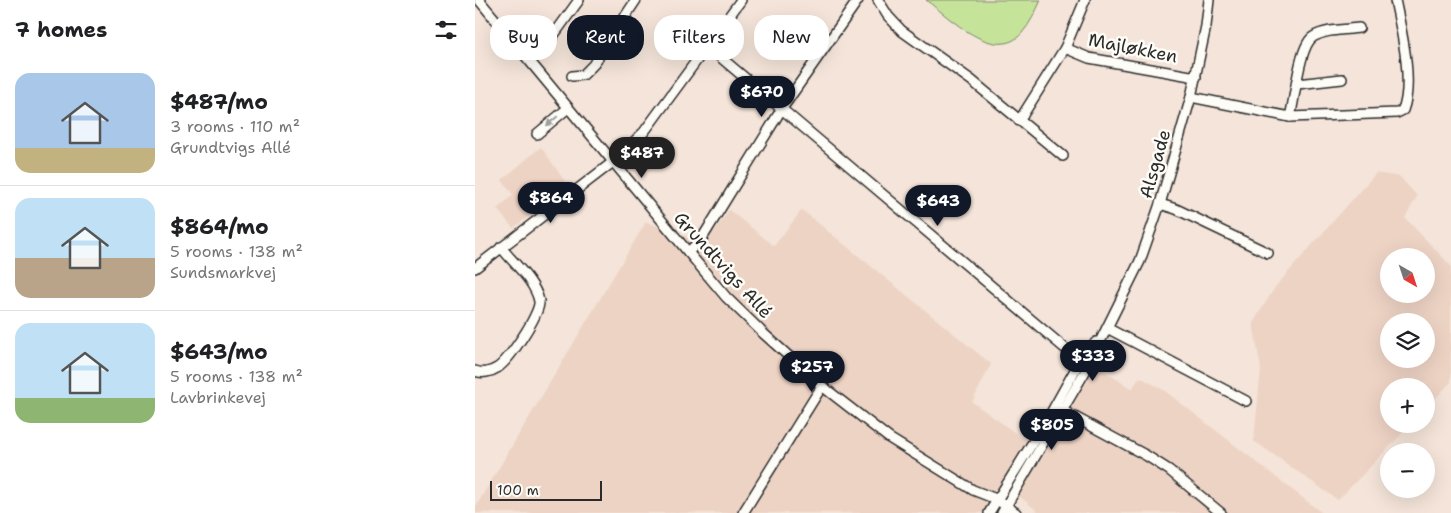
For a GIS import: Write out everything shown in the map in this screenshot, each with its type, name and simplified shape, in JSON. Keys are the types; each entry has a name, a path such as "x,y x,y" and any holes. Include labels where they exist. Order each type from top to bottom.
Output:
{"street":[{"name":"Grundtvigs Allé","path":"479,0 726,297 822,386 889,438 973,490 1016,513"},
{"path":"557,31 579,0"},
{"path":"572,76 583,75 593,65 636,0"},
{"path":"729,15 741,0"},
{"path":"687,252 701,240 781,110 858,0"},
{"path":"1019,121 1065,48 1085,0"},
{"name":"Alsgade","path":"1001,506 1107,328 1133,279 1160,204 1191,98 1209,0"},
{"path":"1191,98 1290,118 1373,116 1397,113 1403,110 1407,101 1407,83 1395,0"},
{"path":"882,1 888,16 902,31 971,80 1063,156"},
{"path":"1290,118 1301,60 1307,42 1323,33 1359,28"},
{"name":"Majløkken","path":"1065,48 1089,58 1196,76"},
{"path":"475,268 613,162 644,132 659,114 696,60"},
{"path":"723,60 1080,361"},
{"path":"1297,84 1342,79"},
{"path":"537,134 568,108"},
{"path":"1160,204 1176,209 1268,253"},
{"path":"475,371 489,372 499,368 538,311 539,303 536,290 501,247"},
{"path":"1107,328 1246,402"},
{"name":"Alsgade","path":"1001,506 1027,451 1059,408 1080,361 1107,328"},
{"path":"743,513 822,386"},
{"path":"1059,408 1169,470 1221,513"},
{"name":"Grundtvigs Allé","path":"973,490 993,512"},
{"path":"993,512 1001,506"}],"shaded area":[{"path":"541,147 568,186 513,228 497,209 513,195 502,180"},
{"path":"1376,173 1400,177 1417,196 1405,218 1434,248 1380,248 1380,303 1435,303 1435,249 1451,266 1451,382 1435,399 1435,378 1380,378 1380,433 1402,433 1393,443 1380,443 1380,456 1338,500 1254,441 1261,369 1253,323 1276,286"},
{"path":"729,210 774,246 802,210 991,364 972,402 1032,445 991,513 475,513 475,508 646,222 690,238 714,232"},
{"path":"1096,366 1132,389 1140,377 1165,391 1322,513 1040,513 1019,496"}],"green space":[{"path":"926,0 1041,0 1022,33 1011,41 999,43 986,41 959,26"}]}
